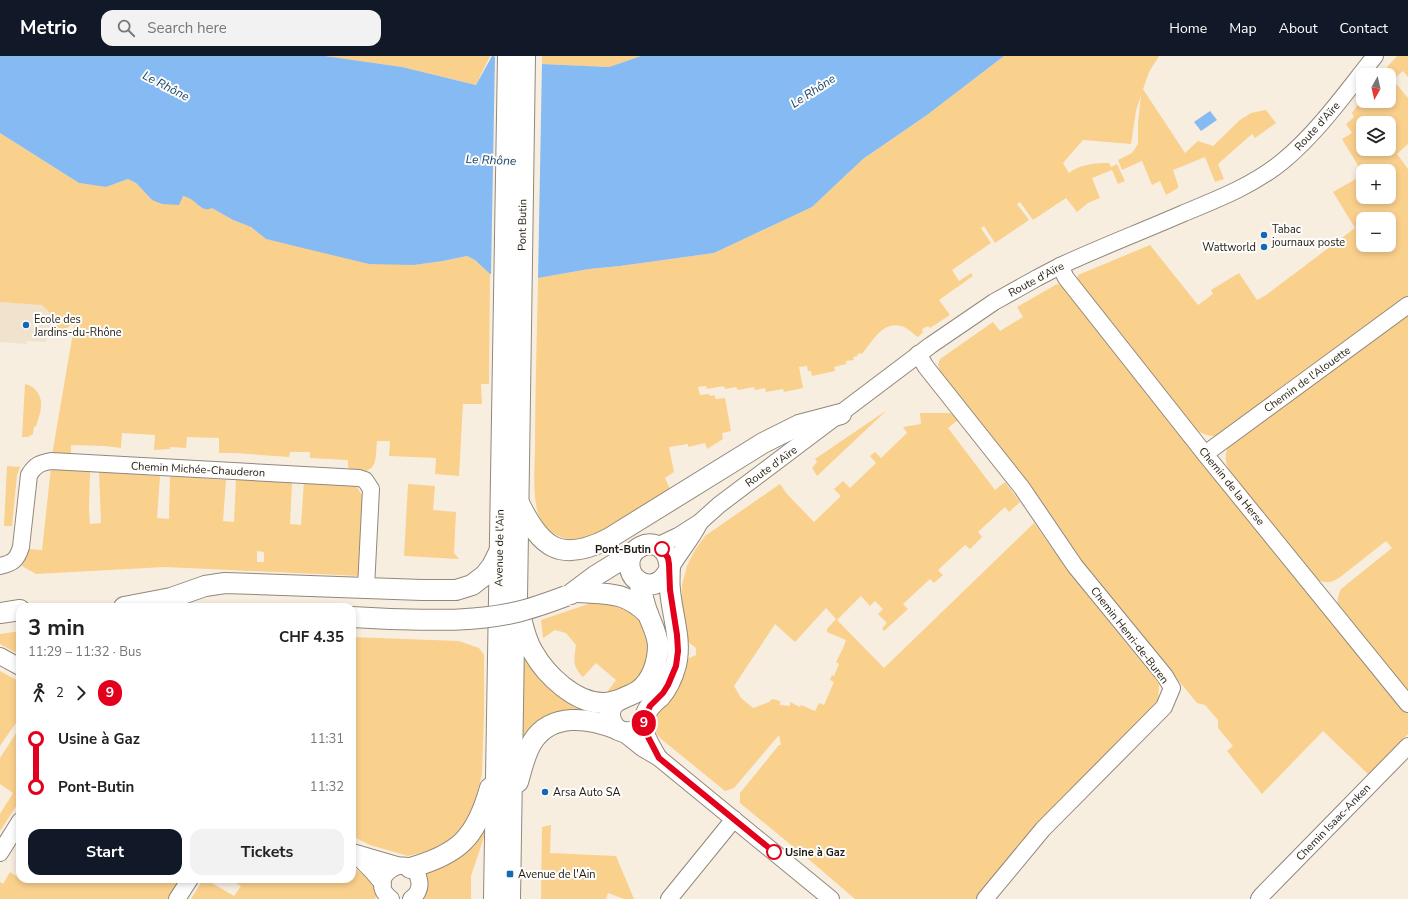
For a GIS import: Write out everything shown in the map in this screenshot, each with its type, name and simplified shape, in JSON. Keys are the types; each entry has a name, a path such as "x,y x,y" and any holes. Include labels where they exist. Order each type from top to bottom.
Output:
{"main road":[{"name":"Pont Butin","path":"508,56 511,391"},
{"name":"Pont Butin","path":"511,391 525,56"},
{"name":"Avenue de l'Ain","path":"510,899 518,503 511,391"},
{"name":"Avenue de l'Ain","path":"494,899 499,552 511,391"},
{"path":"518,503 537,535 549,544 564,550 581,550 592,547 608,539 763,443 799,425 841,414"},
{"path":"356,617 456,620 494,616 531,608 614,580 632,553 636,548 642,545 647,544 657,546 666,553 670,569 670,590 678,643 677,659 668,685 663,693 650,706 638,729 633,731 619,730 601,723 575,719 561,721 544,730 534,739 527,752 511,804"},
{"path":"145,603 171,598 205,586 232,583 442,591 464,588 472,585 485,575 492,566 499,552"},
{"path":"619,730 613,725 610,714 614,704 639,690 649,679 655,665 658,651 654,627 648,614 639,582 634,578 629,566 629,560 632,553"},
{"path":"574,593 595,576 614,580 653,584 660,581 670,569"},
{"path":"614,580 631,600 648,614"},
{"path":"517,599 532,652 552,677 564,688 585,699 603,703 621,699 635,700 640,703 643,708 645,718"},
{"path":"0,613 16,611"},
{"path":"405,867 440,858 457,848 470,834 480,818 496,765"}],"street":[{"name":"Route d'Aïre","path":"657,546 678,536 700,522 719,505 841,414 918,354 994,302 1060,266 1231,194 1264,175 1282,162 1309,137 1375,56"},
{"name":"Chemin de la Herse","path":"1060,266 1066,278 1205,454 1408,704"},
{"name":"Chemin de l'Alouette","path":"1205,454 1408,304"},
{"name":"Chemin Henri-de-Buren","path":"918,354 926,367 1022,488 1074,566 1165,676 1172,688 1164,707 1043,828 984,899"},
{"name":"Chemin Michée-Chauderon","path":"0,566 14,561 19,556 29,475 33,468 39,463 58,462 359,478 365,480 371,489 366,588"},
{"name":"Route d'Aïre","path":"670,569 677,557 692,538 700,522"},
{"path":"0,656 16,665"},
{"path":"645,718 644,726 646,733 659,758"},
{"path":"619,730 642,748 659,758 831,899"},
{"name":"Chemin Isaac-Anken","path":"1260,899 1267,889 1408,746"},
{"path":"670,899 734,819"},
{"path":"0,853 16,827"},
{"path":"356,853 405,867 418,876 418,892 411,899"},
{"path":"356,856 383,884 386,894 391,899"},
{"path":"383,884 384,879 390,870 405,867"},
{"path":"177,899 187,883"}],"shaded area":[{"path":"325,56 490,56 476,85 402,67"},
{"path":"542,56 641,56 609,67 542,64"},
{"path":"1004,56 1159,56 1149,72 1143,89 1185,153 1198,141 1213,146 1240,120 1251,113 1266,110 1276,123 1255,138 1252,134 1218,164 1224,179 1215,182 1205,157 1173,170 1178,188 1166,195 1160,181 1152,185 1142,161 1122,170 1118,160 1132,153 1138,144 1138,123 1141,95 1136,111 1131,144 1083,140 1063,163 1069,173 1073,170 1088,165 1109,163 1111,167 1117,164 1125,181 1118,184 1112,170 1092,178 1100,198 1088,203 1077,212 1066,198 1033,220 1020,202 1017,204 1029,220 995,243 984,226 981,228 991,243 952,270 959,281 971,273 973,276 939,300 950,315 930,328 928,326 922,329 923,332 918,337 904,327 897,325 890,326 879,333 862,354 859,353 857,356 853,357 854,360 846,361 846,364 834,367 835,371 812,376 811,371 808,371 807,366 799,367 803,388 784,392 783,389 766,392 765,388 755,390 754,387 738,390 736,387 725,389 724,386 707,389 706,386 698,387 700,395 714,395 716,399 725,398 731,431 722,433 723,439 707,449 705,443 688,447 688,444 669,447 674,472 665,478 671,491 612,527 589,538 575,540 564,538 554,534 545,527 536,506 534,486 538,278 589,269 714,253 812,207 863,159 927,115"},
{"path":"1397,56 1408,56 1408,77 1403,71 1396,77 1396,68 1386,68"},
{"path":"1396,84 1408,98 1408,144 1397,154 1408,169 1408,296 1221,435 1210,436 1201,433 1077,280 1078,275 1150,245 1198,305 1213,294 1211,290 1239,273 1257,300 1266,295 1355,228 1333,192 1356,179 1356,204 1396,204 1396,164 1357,164 1342,139 1352,133 1346,124 1354,117 1352,113 1356,107 1396,108"},
{"path":"0,133 79,183 106,187 128,179 136,183 152,200 183,196 192,199 200,207 212,208 233,220 251,227 266,239 414,265 467,256 475,260 490,274 489,384 481,384 482,404 463,404 459,476 435,474 436,458 389,456 390,441 377,441 376,456 373,466 366,471 359,472 350,472 348,460 310,458 310,452 290,452 289,457 219,453 219,438 187,437 186,448 170,447 170,449 154,450 155,435 122,433 121,448 71,445 71,456 52,455 75,321 64,331 51,330 53,329 53,321 51,315 41,305 0,302"},
{"path":"1057,284 1065,286 1408,714 1408,734 1368,774 1323,731 1262,794 1227,751 1233,746 1218,728 1218,720 1205,705 1197,703 1093,577 1001,449 940,371 938,365 940,359 993,322 1000,331 1023,317 1017,307"},
{"name":"Ecole des Jardins-du-Rhône","path":"0,302 37,304 45,307 51,315 53,321 53,329 47,331 46,342 27,341 27,344 0,342"},
{"path":"1408,313 1408,694 1338,607 1338,598 1341,589 1392,548 1386,541 1339,578 1328,582 1323,582 1316,579 1229,470 1226,463 1226,457 1229,444"},
{"path":"25,384 35,389 39,395 41,406 33,434 28,437 22,437"},
{"path":"887,410 817,476 812,468 817,462 815,459"},
{"path":"920,413 951,413 958,420 948,428 995,490 1005,482 1020,502 1009,512 1005,507 978,532 982,537 970,549 965,545 938,570 943,575 934,583 930,579 903,604 908,609 884,631 882,628 887,623 878,614 883,609 875,601 870,606 861,596 837,620 884,668 1034,523 1079,585 1159,683 1158,703 1042,821 977,899 855,899 740,803 740,793 779,745 781,745 779,735 734,788 725,791 660,738 654,730 653,720 685,660 696,655 696,648 687,641 682,603 682,585 687,566 695,550 705,536 780,484 787,494 814,522 841,496 834,489 843,481 850,488 876,463 870,456 875,452 881,458 907,433 903,427 921,424","holes":["826,608 836,619 827,629 827,632 846,640 836,662 839,664 834,676 832,675 830,680 834,682 824,705 819,703 815,711 801,705 800,707 790,702 790,706 780,705 780,701 772,699 769,702 753,708 741,698 734,686 775,624 795,642"]},
{"path":"7,466 20,467 17,475 12,526 4,526"},
{"path":"51,468 90,472 90,524 101,523 99,472 160,476 157,518 169,519 170,476 226,480 223,521 234,522 236,479 292,483 290,524 301,525 304,481 355,484 363,497 360,576 165,567 36,574 22,566 26,558 26,549 42,550","holes":["257,551 264,552 264,562 257,562"]},
{"path":"408,484 435,486 433,510 456,512 454,553 459,559 404,556"},
{"path":"615,600 646,624 650,659 633,685 605,695 616,680 596,663 583,677 575,666 576,645 566,633 555,630 543,638 541,620 597,601"},
{"path":"16,632 16,653 0,644 0,634"},
{"path":"356,637 459,641 479,648 484,655 484,714 482,774 474,805 460,830 439,848 408,856 370,845 356,838"},
{"path":"521,652 603,708 602,717 521,739"},
{"path":"0,671 16,680 16,723 0,746"},
{"path":"16,733 16,806 0,831 0,814 13,793 0,784 0,758"},
{"path":"551,825 550,853 616,856 634,899 624,899 608,893 606,899 541,899 542,827"},
{"path":"482,830 486,831 471,876 471,899 423,899 426,892 426,878 424,871"},
{"path":"356,870 370,880 376,894 375,899 191,899 201,883 212,883 234,896 241,886 236,883 356,883"},
{"path":"10,872 16,876 16,883 178,883 168,899 0,899 0,882 3,884"}],"water":[{"name":"Le Rhône","path":"0,56 325,56 402,67 476,85 492,56 542,64 609,67 641,56 1004,56 927,115 863,159 812,207 714,253 589,269 538,278 490,274 475,260 467,256 414,265 369,264 266,239 251,227 233,220 212,208 204,209 183,196 179,205 162,204 152,200 136,183 128,179 106,187 79,183 0,133"},
{"path":"1210,111 1217,120 1201,131 1194,122"}],"pier":[{"path":"495,56 508,56 542,62 538,280 491,276"}],"bus line":[{"name":"9","path":"662,549 668,558 670,569 669,584 678,651 676,666 668,685 648,710 644,726 646,733 659,758 774,852"}],"place":[{"name":"Tabac journaux poste","path":"1264,235"},
{"name":"Wattworld","path":"1264,247"},
{"name":"Ecole des Jardins-du-Rhône","path":"26,325"},
{"name":"Pont-Butin","path":"662,549"},
{"name":"Arsa Auto SA","path":"545,792"},
{"name":"Usine à Gaz","path":"774,852"},
{"name":"Avenue de l'Ain","path":"510,874"}]}
